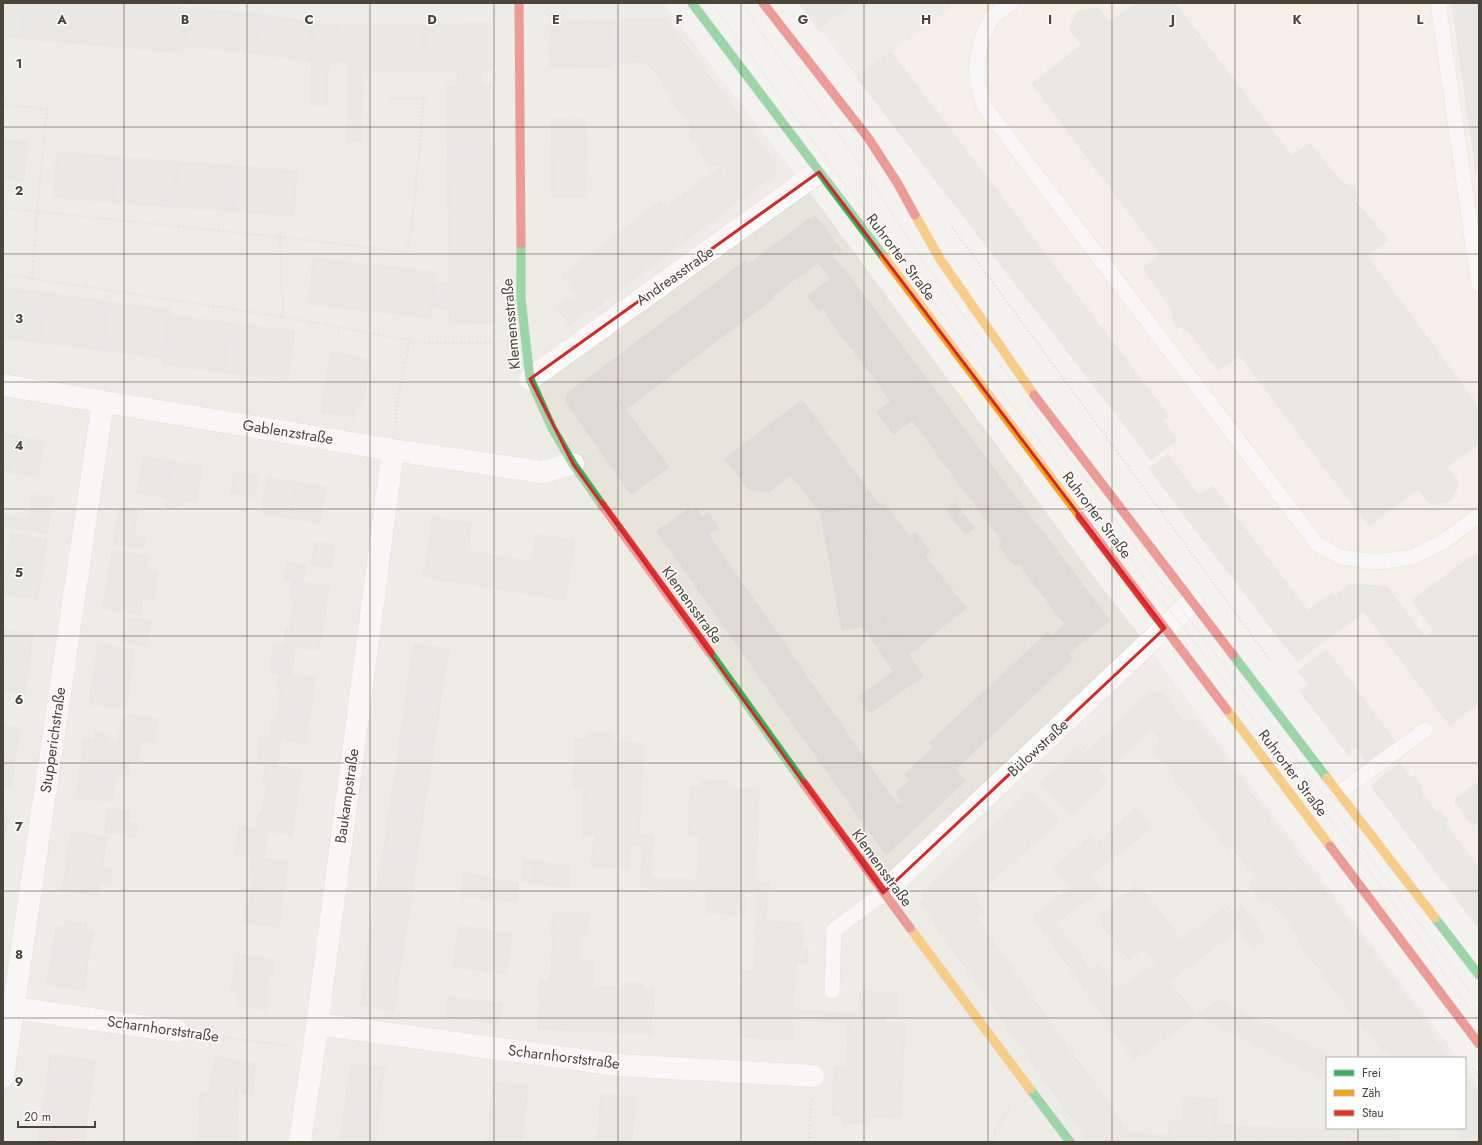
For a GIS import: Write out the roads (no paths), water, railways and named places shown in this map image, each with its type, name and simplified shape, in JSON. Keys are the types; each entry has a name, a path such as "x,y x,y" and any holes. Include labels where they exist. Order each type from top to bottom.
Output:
{"main road":[{"name":"Klemensstraße","path":"519,3 521,299 530,379 552,428 573,464 883,893 1070,1142"},
{"name":"Ruhrorter Straße","path":"692,3 1479,1044"},
{"name":"Ruhrorter Straße","path":"763,3 869,139 898,184 940,259 1021,378 1479,975"}],"street":[{"name":"Andreasstraße","path":"530,379 820,172"},
{"name":"Gablenzstraße","path":"3,385 394,450 542,472 573,464"},
{"name":"Stupperichstraße","path":"3,1078 103,402"},
{"name":"Baukampstraße","path":"300,1142 314,1048 316,1024 394,450"},
{"name":"Bülowstraße","path":"883,893 1192,602"},
{"name":"Scharnhorststraße","path":"13,1008 177,1031"},
{"name":"Scharnhorststraße","path":"316,1024 618,1065 813,1076"}],"lane":[{"path":"1011,3 992,17 983,36 978,55 977,81 984,106 1317,544 1341,557 1376,562 1413,556 1443,542 1479,515"},
{"path":"1438,3 1479,285"},
{"path":"1339,793 1425,730"},
{"path":"832,991 834,930 883,893"}],"tram line":[{"path":"712,3 786,105 938,308 1363,862 1479,1022"},
{"path":"741,3 770,44 852,152 923,261 1183,611 1333,807 1479,1004"}]}
